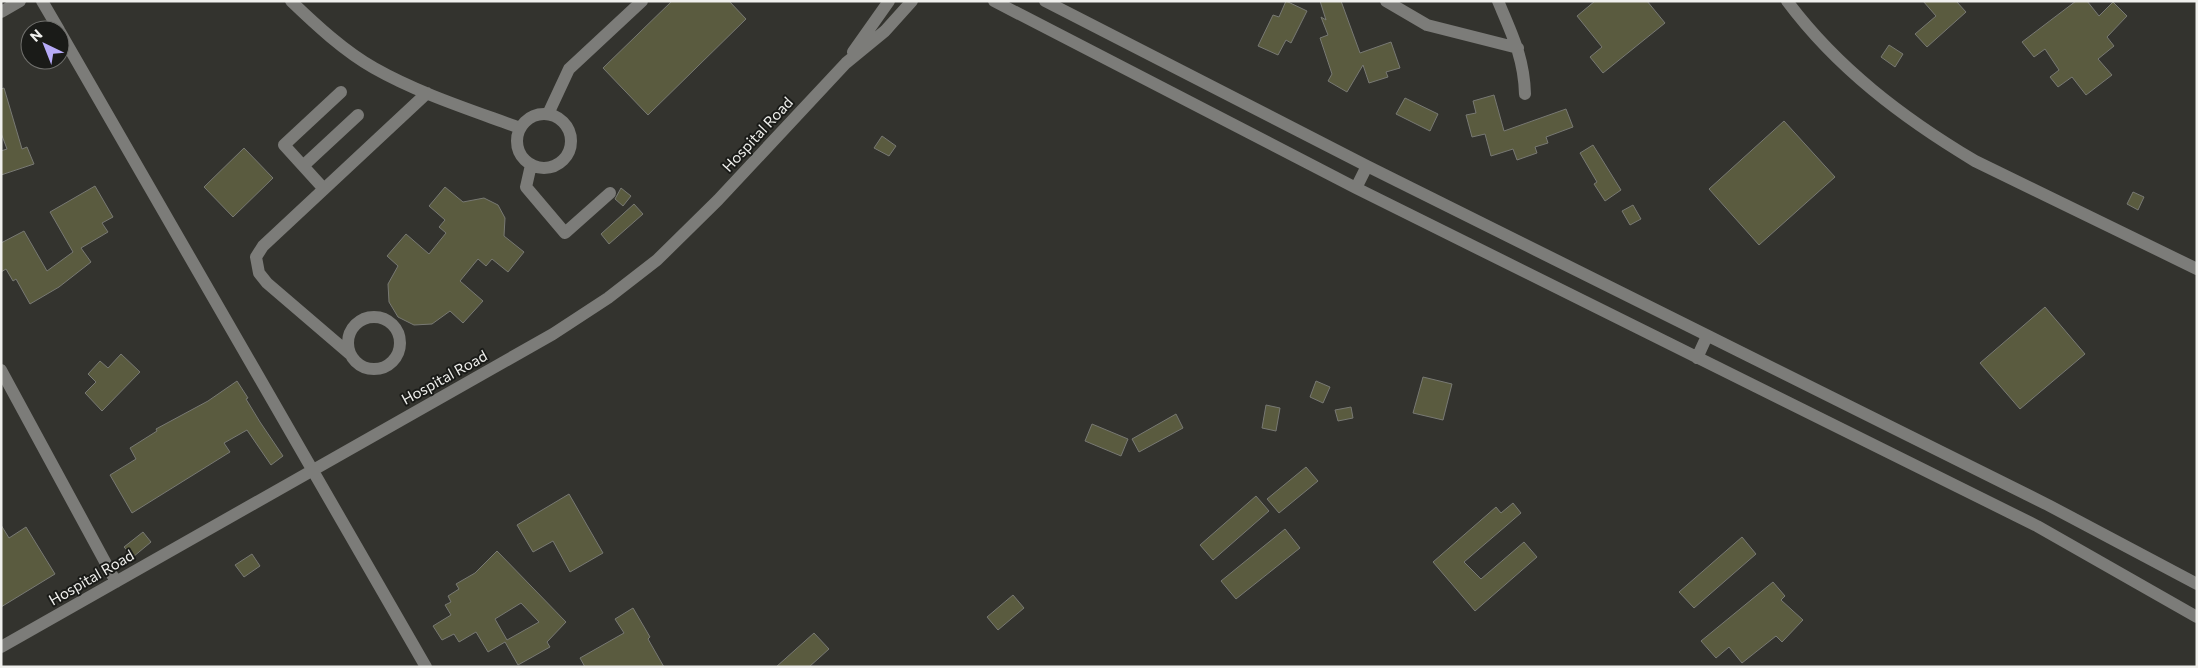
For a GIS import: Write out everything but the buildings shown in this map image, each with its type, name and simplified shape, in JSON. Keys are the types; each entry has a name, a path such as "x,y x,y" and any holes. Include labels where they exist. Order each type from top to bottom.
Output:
{"street":[{"path":"1,12 20,1"},
{"path":"42,1 53,20"},
{"path":"290,1 341,45 372,67 427,93 520,128"},
{"path":"548,114 569,68 642,1"},
{"path":"846,63 874,19 889,1"},
{"path":"846,63 884,31 912,1"},
{"path":"994,1 1019,7 1356,188 2037,526 2197,617"},
{"path":"1045,1 1367,166 2048,505 2197,584"},
{"path":"1386,1 1427,25 1518,48"},
{"path":"1498,1 1518,48 1524,70 1525,94"},
{"path":"1787,1 1814,36 1851,72 1892,106 1944,143 1975,161 2197,269"},
{"path":"70,48 314,469 426,667"},
{"name":"Hospital Road","path":"1,647 553,334 608,298 657,260 718,200 846,63"},
{"path":"324,189 284,145 340,92"},
{"path":"351,355 349,337 358,322 367,318 384,319 398,331 400,339 396,357 382,368 364,367 267,284 259,273 256,263 258,252 427,93"},
{"path":"548,114 563,122 571,137 568,153 563,160 548,168 531,165 524,160 517,145 520,128 532,116 548,114"},
{"path":"303,166 358,115"},
{"path":"531,165 526,187 565,233 610,192"},
{"path":"1356,188 1367,166"},
{"path":"1697,358 1707,336"},
{"path":"1,370 116,582"},
{"path":"2037,526 2048,505"}]}
